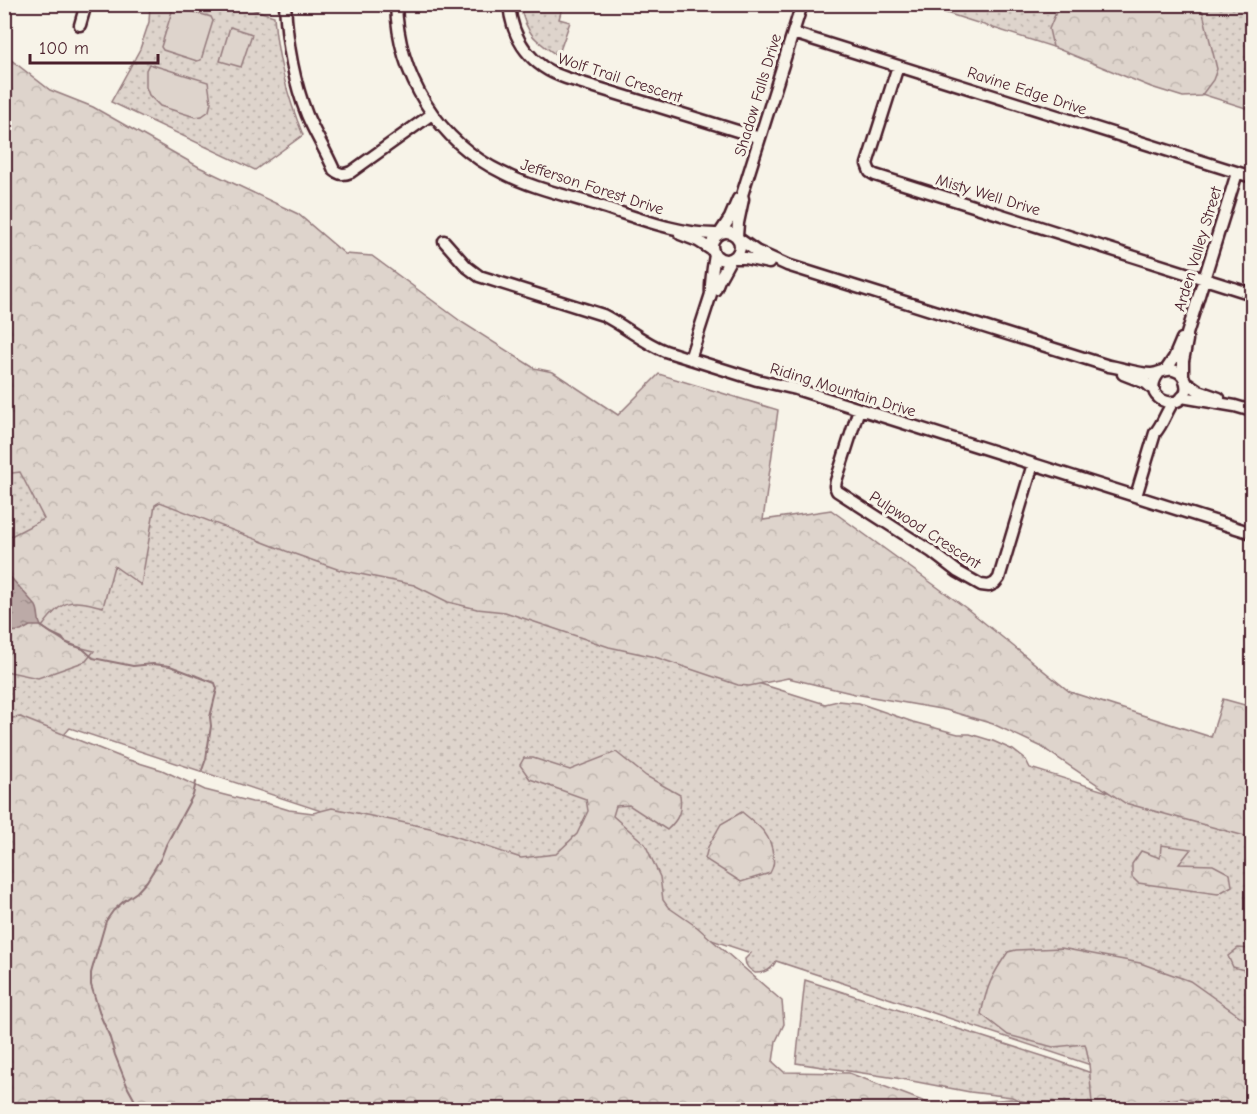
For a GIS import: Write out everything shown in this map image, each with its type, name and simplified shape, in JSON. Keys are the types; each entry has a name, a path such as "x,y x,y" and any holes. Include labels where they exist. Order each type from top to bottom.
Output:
{"street":[{"path":"80,25 86,4"},
{"path":"285,4 288,42 297,86 307,115 338,174 344,175 351,172 432,114"},
{"name":"Jefferson Forest Drive","path":"396,4 399,35 407,65 417,89 432,114 452,137 475,157 502,173 534,186 666,227 700,233 719,233"},
{"name":"Wolf Trail Crescent","path":"509,4 512,25 524,48 531,57 556,75 760,138"},
{"name":"Shadow Falls Drive","path":"738,238 742,195 802,4"},
{"name":"Ravine Edge Drive","path":"793,33 1252,177"},
{"name":"Misty Well Drive","path":"898,66 867,164 870,172 875,176 1204,278"},
{"name":"Arden Valley Street","path":"1184,379 1182,361 1187,334 1237,172"},
{"name":"Shadow Falls Drive","path":"719,233 730,218 738,197 742,195"},
{"name":"Jefferson Forest Drive","path":"666,227 698,242 713,253"},
{"path":"711,294 714,268 712,241 719,233 729,231 756,251 787,265 1109,366 1148,374 1175,370 1199,391 1252,411"},
{"path":"690,359 711,294 741,248 738,238"},
{"name":"Riding Mountain Drive","path":"444,241 467,267 479,276 603,315 651,346 757,380 796,389 1252,533"},
{"path":"713,253 722,260 746,258 787,265"},
{"path":"1204,278 1252,294"},
{"name":"Arden Valley Street","path":"1163,372 1174,358 1182,339 1187,334"},
{"path":"1109,366 1146,383 1165,402 1178,400 1235,406"},
{"path":"1136,496 1155,433 1159,406 1154,381 1163,372"},
{"path":"1155,433 1161,427 1167,411 1186,390 1184,379"},
{"name":"Pulpwood Crescent","path":"860,409 836,481 837,491 981,585 989,586 999,578 1033,464"}],"green space":[{"path":"150,5 239,5 274,16 284,77 303,135 255,170 111,102 140,49 149,22"},
{"path":"520,5 563,5 559,19 570,22 558,56 543,45 529,30"},
{"path":"921,5 1252,5 1252,110"},
{"path":"1059,5 1201,5 1217,69 1213,80 1201,96 1183,97 1151,87 1053,47 1049,29"},
{"path":"177,7 211,17 213,21 201,60 197,61 163,50 161,47 173,8"},
{"path":"230,27 252,34 241,67 220,61"},
{"path":"4,48 10,59 50,90 93,107 199,167 298,214 345,254 372,256 463,323 534,368 553,372 618,415 659,374 778,410 763,520 831,510 966,608 1070,692 1211,737 1223,699 1252,707 1252,838 1125,803 1040,746 993,724 946,710 855,694 788,678 749,686 738,685 655,657 609,647 505,612 477,609 448,602 414,585 340,570 160,502 155,505 141,585 114,566 103,607 82,602 68,603 56,611 42,627 70,645 94,651 86,661 38,678 5,671 5,539 44,519 20,472 5,474"},
{"path":"149,64 208,82 211,102 209,111 202,116 195,117 160,106 149,95 146,87 146,70"},
{"path":"5,443 101,478 825,704 838,701 859,703 913,722 993,741 1013,750 1026,760 1030,768 1252,837 1252,1109 1224,1109 776,961 768,970 755,973 745,961 751,953 70,728 5,800"},
{"path":"20,717 126,759 162,770 205,790 289,810 313,813 332,808 430,828 521,858 556,854 577,834 588,811 586,799 530,779 520,765 524,758 533,758 570,770 616,752 646,776 680,795 679,814 667,830 629,805 616,806 613,816 645,844 660,877 663,900 668,907 697,927 782,1001 784,1024 776,1041 773,1062 784,1072 849,1073 933,1105 1011,1099 1032,1103 1037,1109 5,1109 4,719"},
{"path":"742,812 766,835 772,847 774,862 770,873 741,882 705,859 708,847 721,824"},
{"path":"1161,845 1191,849 1179,864 1213,865 1230,874 1232,886 1218,894 1138,883 1132,877 1132,864 1141,851 1160,858"},
{"path":"1061,948 1140,963 1190,981 1248,1022 1252,1027 1252,1087 1249,1098 1251,1109 1215,1109 1182,1098 1168,1100 1167,1109 1093,1109 1089,1060 1085,1044 1053,1047 1008,1035 981,1014 991,981 1008,952"},
{"path":"1238,948 1252,949 1252,964 1244,970 1233,967 1228,956"},
{"path":"805,980 1108,1079 1096,1109 1038,1109 1012,1097 796,1063"}],"water":[{"path":"5,571 36,606 41,626 30,626 21,631 5,631"}],"waterway":[{"path":"41,626 65,642 83,649 93,658 133,666 153,664 170,666 215,683 217,689 210,717 211,726 206,759 202,770"},
{"path":"140,1110 128,1088 101,1017 91,985 91,973 106,921 113,911 147,881 193,795 196,782"}]}
